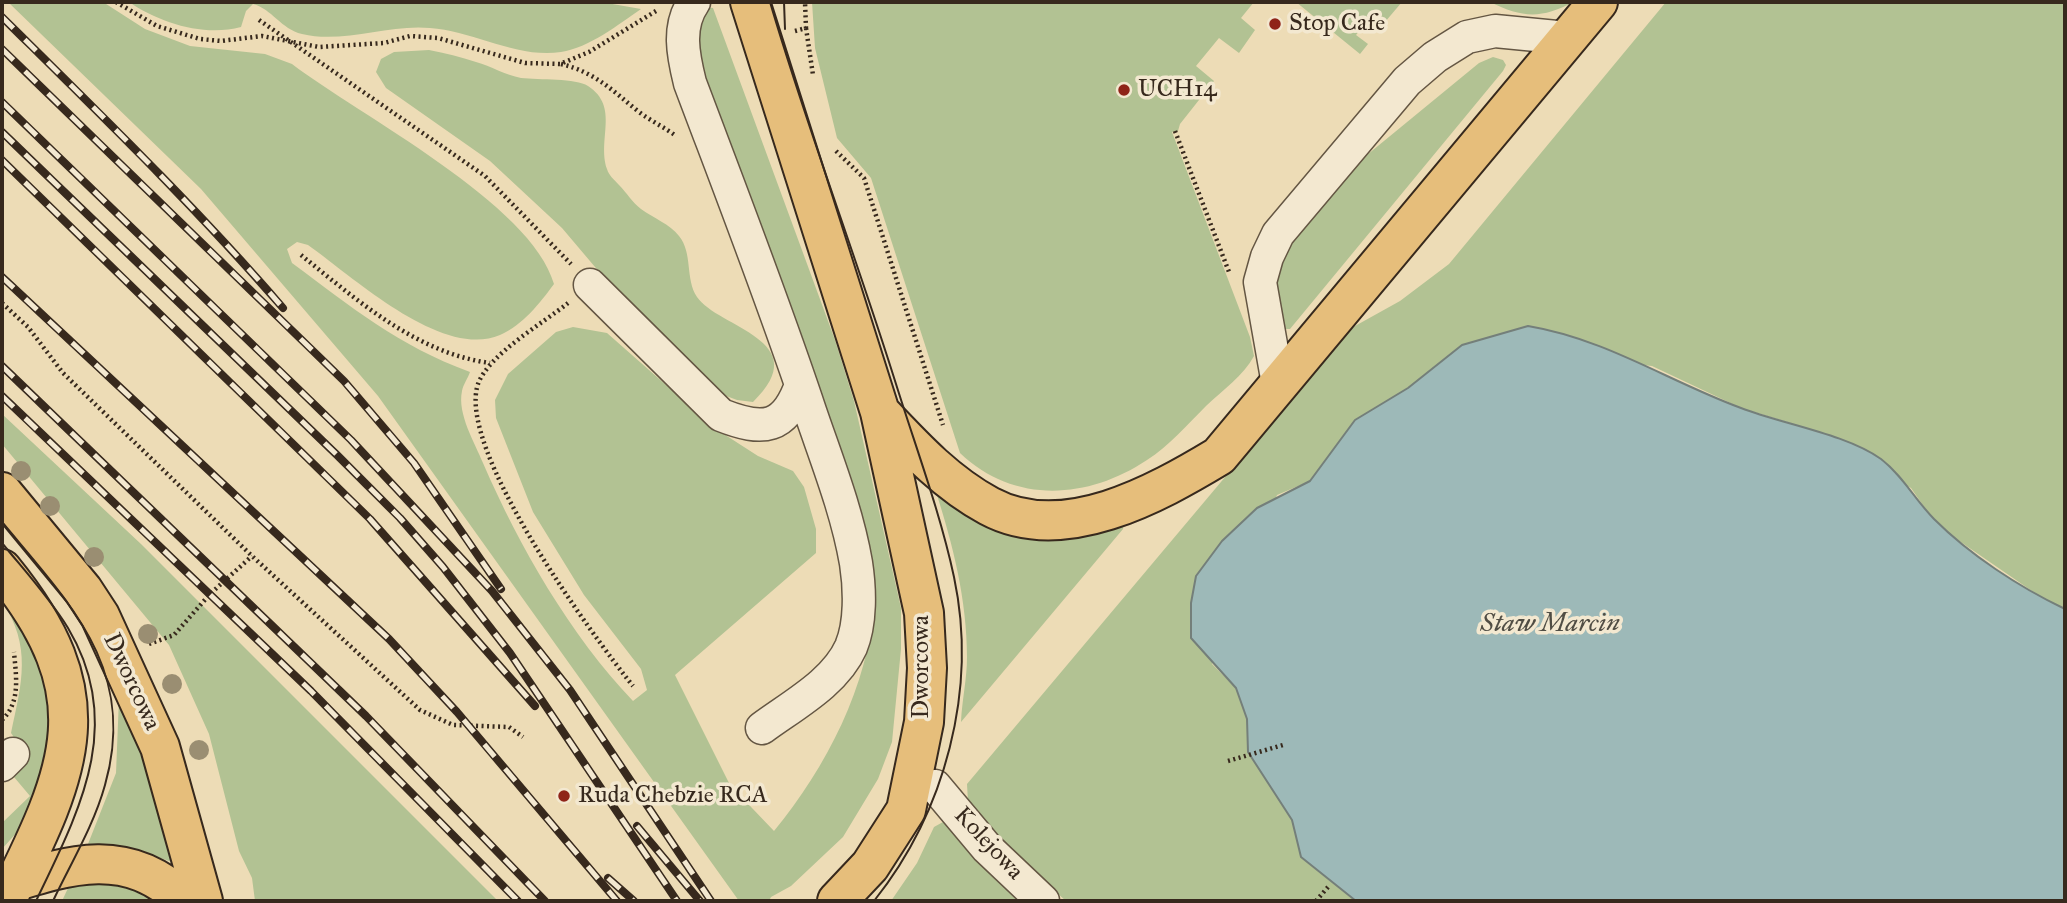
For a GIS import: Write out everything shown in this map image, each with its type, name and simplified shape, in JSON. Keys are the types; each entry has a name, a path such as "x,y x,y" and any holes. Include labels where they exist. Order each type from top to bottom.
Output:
{"main road":[{"name":"Dworcowa","path":"750,2 880,412 924,613 927,668 925,722 906,810 870,866 837,901"},
{"path":"880,412 952,483 991,508 1029,519 1064,518 1127,503 1171,484 1219,456 1598,2"},
{"name":"Dworcowa","path":"2,492 83,590 100,616 160,747 203,901"},
{"path":"2,569 48,634 66,680 70,713 61,779 37,831 7,884"},
{"path":"7,884 78,864 121,866 156,878 185,901"}],"street":[{"path":"694,2 684,17 684,59 690,83 801,385 856,564 858,618 852,645 842,664 828,679 762,728"},
{"path":"1278,384 1260,282 1267,257 1278,234 1407,81 1435,57 1467,37 1495,31 1567,38"},
{"path":"590,285 722,415 741,423 759,425 776,422 792,409 801,385"},
{"name":"Kolejowa","path":"935,786 987,848 1043,901"}],"path":[{"path":"116,2 157,26 200,39 221,41 262,36 320,47 384,43 410,36 438,38 525,63 560,64 582,69 602,80 648,119 722,167"},
{"path":"560,64 589,52 662,8"},
{"path":"259,20 485,176 590,285 490,363 478,384 475,401 479,423 504,485 534,545 566,597 633,686"},
{"path":"806,28 814,82"},
{"path":"1175,131 1234,284"},
{"path":"834,143 837,154 864,178 947,439"},
{"path":"301,255 365,305 419,341 467,360 490,363"},
{"path":"2,303 28,327 63,373 252,556 420,709 453,725 509,727 523,737"},
{"path":"148,644 174,635 210,594 252,556"},
{"path":"2,720 10,712 16,690 14,646"},
{"path":"1228,761 1283,746"},
{"path":"1317,901 1328,887"}],"green space":[{"path":"8,2 103,2 145,29 190,46 265,54 292,64 440,163 513,223 539,254 554,284 537,306 508,331 477,340 452,336 425,326 373,294 308,245 297,242 287,249 292,263 376,324 420,350 470,372 462,391 464,419 497,494 567,619 633,701 647,690 641,669 584,595 533,512 496,418 495,400 508,374 556,332 573,327 607,333 716,429 758,456 793,471 804,487 816,529 816,553 675,675 730,785 774,831 811,780 842,724 864,664 874,603 704,79 696,28 704,7 713,8 835,340 854,401 901,608 901,649 892,742 878,779 843,837 791,886 771,897 769,901 739,901 378,396 201,189"},
{"path":"129,2 601,2 641,9 582,46 545,53 528,52 430,28 333,37 302,34 288,28 266,10 253,4 246,11 241,27 227,30 197,29 168,22"},
{"path":"812,2 1254,2 1241,18 1255,30 1239,53 1219,38 1196,66 1214,81 1180,124 1178,131 1172,132 1250,337 1254,356 1239,376 1171,442 1147,460 1100,483 1051,491 1003,481 981,470 960,453 871,178 837,138 815,48"},
{"path":"1296,2 1402,2 1385,22 1373,14 1356,35 1368,44 1360,54"},
{"path":"1490,2 1573,2 1542,14 1522,14"},
{"path":"1666,2 2065,2 2065,609 2045,600 1952,536 1931,517 1911,488 1787,422 1741,408 1652,366 1462,345 1408,388 1355,420 1310,481 1277,495 1212,664 1236,688 1247,719 1248,752 1292,820 1301,857 1356,901 1066,901 1002,844 968,802 967,784 1342,338 1355,326 1400,301 1449,264"},
{"path":"429,50 470,60 521,78 582,83 598,94 605,114 605,158 609,174 638,206 679,236 686,250 691,282 697,297 708,308 757,338 769,350 774,364 770,381 753,402 721,394 595,267 562,228 490,161 386,88 376,72 381,59 394,52"},
{"path":"1493,57 1503,60 1506,65 1503,71 1290,329 1285,329 1273,293 1279,254 1345,173 1479,63"},
{"path":"2,414 141,544 498,901 255,901 252,878 239,851 209,734 169,645 2,444"},
{"path":"936,492 1124,523 1123,529 961,722 967,665 965,615 953,552"},
{"path":"2,601 47,664 50,758 19,830 2,849 2,823 30,796 13,772 27,756 11,733 22,665 18,634"},
{"path":"119,698 131,709 172,862 123,847 88,844 116,773"},
{"path":"943,822 954,828 1029,901 891,901 917,863 934,827"},
{"path":"111,882 134,887 160,901 62,901 69,886"}],"water":[{"name":"Staw Marcin","path":"1528,326 1584,340 1741,408 1832,436 1867,450 1889,466 1934,519 1963,545 2030,591 2065,609 2065,901 1356,901 1301,857 1292,820 1248,752 1247,719 1236,688 1191,638 1191,603 1196,576 1222,541 1257,508 1310,481 1355,420 1408,388 1462,345"}],"tram line":[{"path":"770,2 935,504 954,577 960,620 962,663 950,748 920,829 899,866 874,901"},
{"path":"784,2 785,29"},
{"path":"2,522 73,610 91,640 105,672 112,706 113,744 105,785 88,829 53,901"},
{"path":"2,543 68,628 85,664 94,699 95,733 90,767 67,834 36,901"}],"railway":[{"path":"2,17 181,196 283,308"},
{"path":"2,49 344,381 414,463 501,589"},
{"path":"2,102 351,440 492,591 570,690 711,901"},
{"path":"2,132 400,518 443,567 510,653 677,901"},
{"path":"2,160 370,519 535,706"},
{"path":"2,277 389,639 457,712 617,901"},
{"path":"2,366 366,716 545,901"},
{"path":"2,396 311,691 518,901"},
{"path":"637,826 700,901"},
{"path":"608,878 634,901"}],"place":[{"name":"Stop Cafe","path":"1275,24"},
{"name":"UCH14","path":"1124,90"},
{"name":"Ruda Chebzie RCA","path":"564,796"}]}
